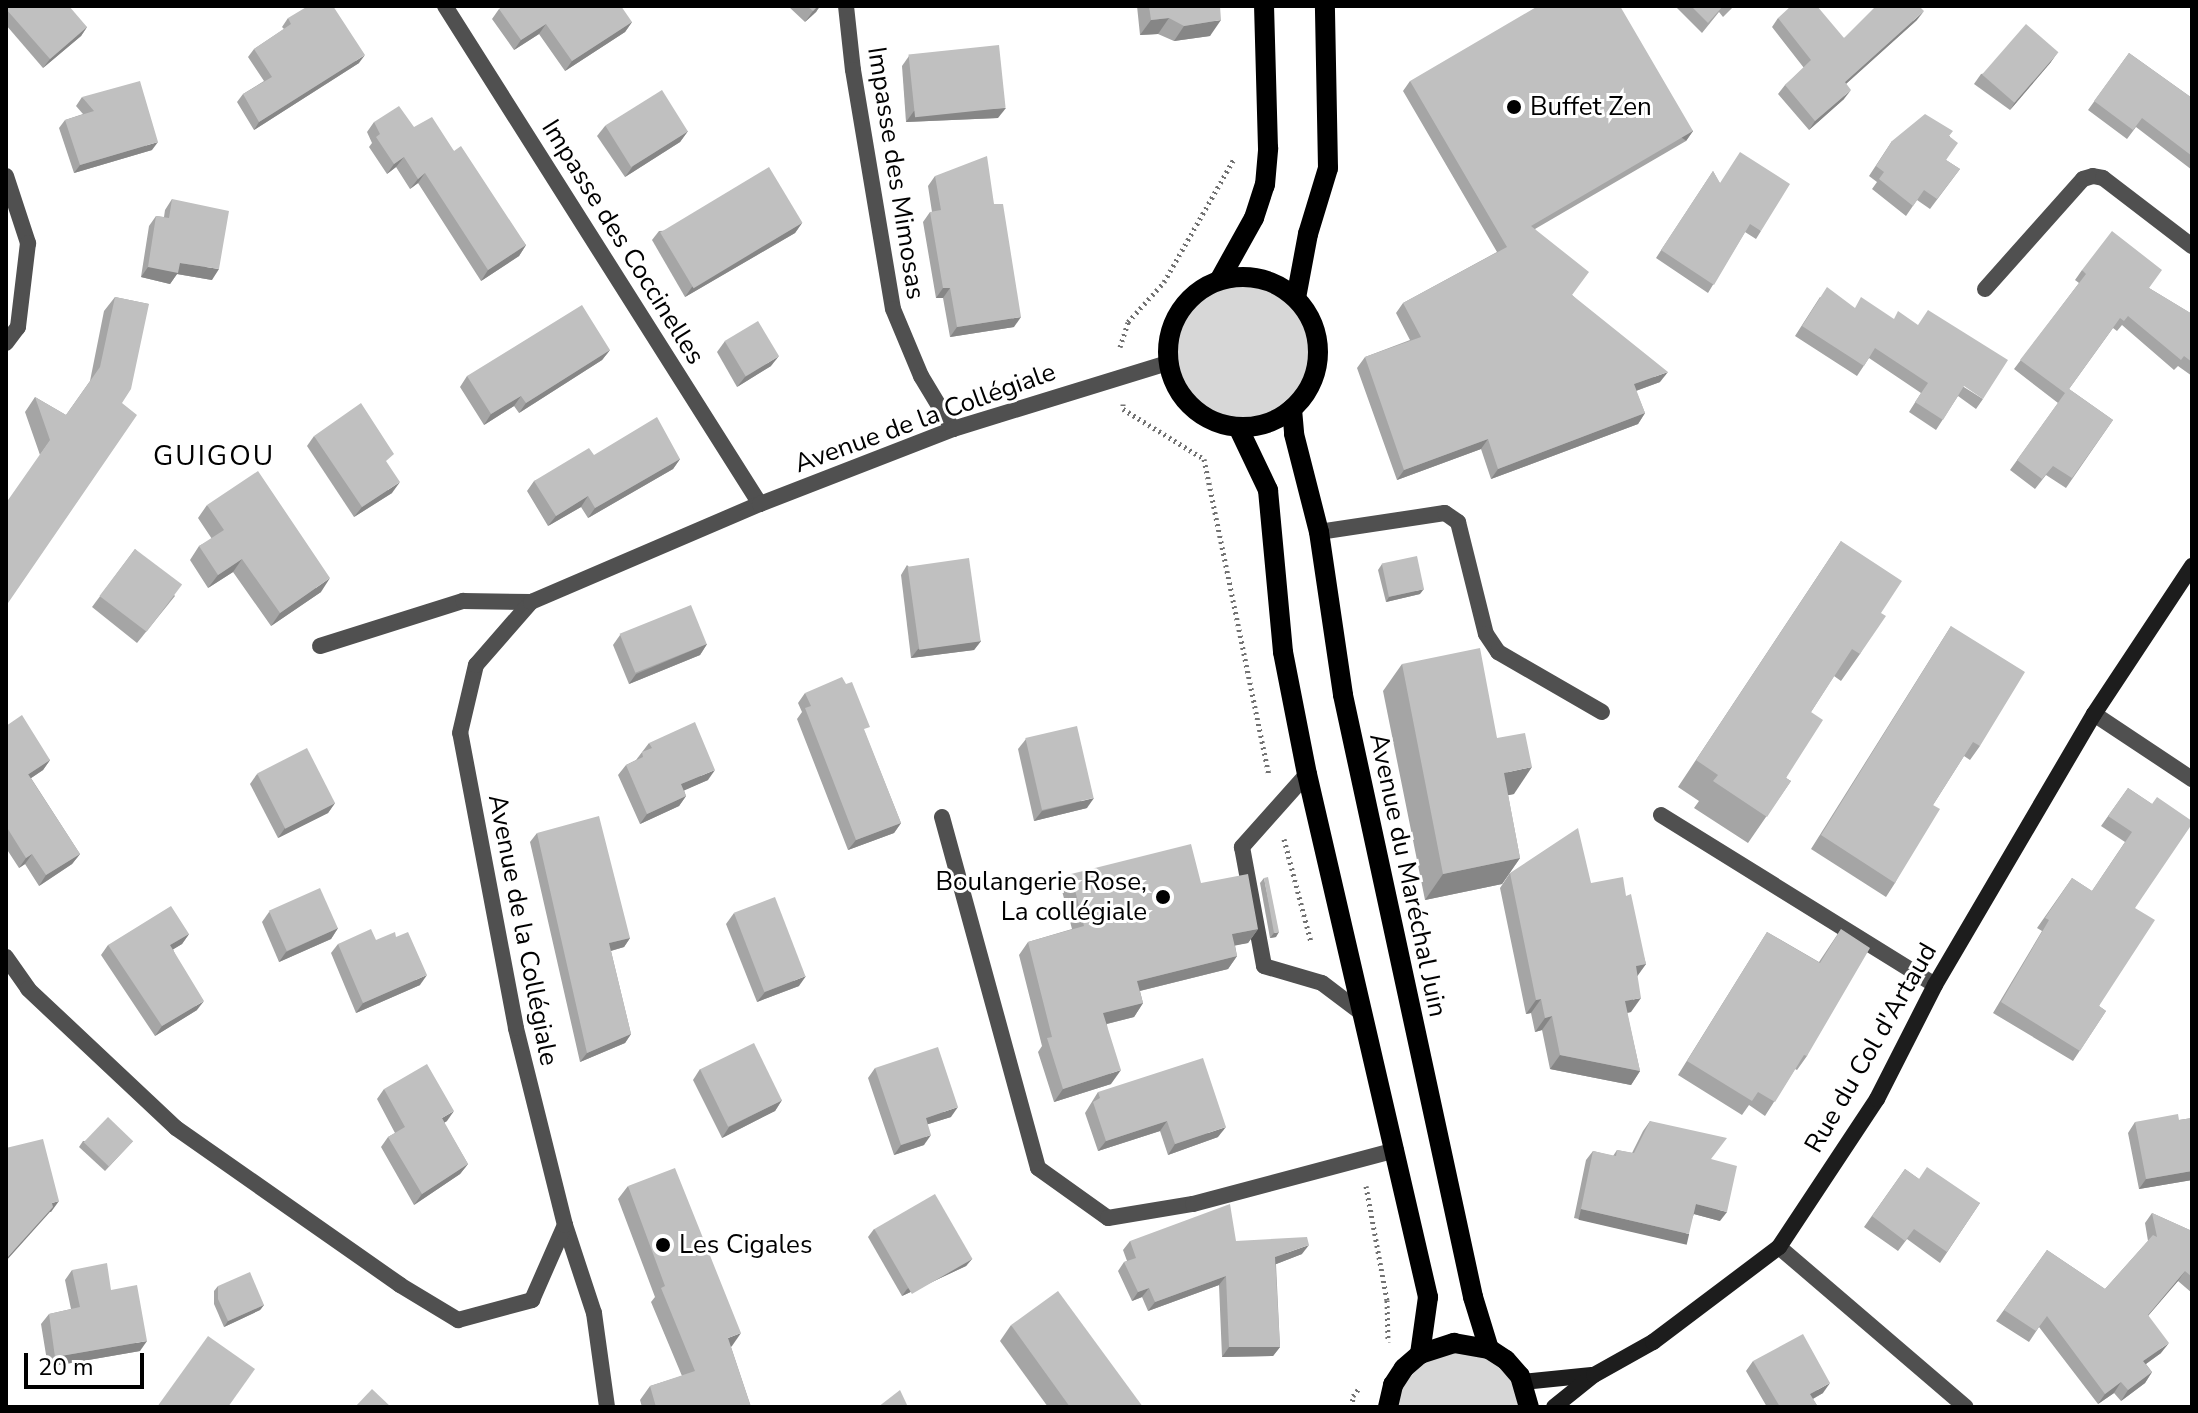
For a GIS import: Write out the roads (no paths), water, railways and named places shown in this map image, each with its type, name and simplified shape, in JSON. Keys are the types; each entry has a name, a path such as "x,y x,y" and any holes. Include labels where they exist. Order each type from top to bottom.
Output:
{"main road":[{"path":"1220,279 1254,218 1265,185 1268,148 1264,6"},
{"path":"1296,298 1308,234 1328,168 1325,6"},
{"path":"1261,278 1280,285 1296,298 1311,318 1318,342 1317,366 1308,389 1292,409 1257,426 1238,427 1199,414 1184,400 1167,363 1168,336 1179,312 1197,292 1220,279 1261,278"},
{"name":"Avenue du Maréchal Juin","path":"1292,409 1294,434 1319,532 1343,695 1473,1297 1489,1349"},
{"path":"1238,427 1268,490 1283,652 1307,774 1428,1297 1420,1354"},
{"path":"1388,1407 1393,1385 1404,1368 1420,1354 1454,1343 1489,1349 1506,1360 1523,1382 1529,1407"}],"street":[{"name":"Impasse des Coccinelles","path":"445,6 760,504"},
{"name":"Impasse des Mimosas","path":"846,6 855,85 893,309 921,376 953,429"},
{"path":"6,176 28,243 18,327 6,343"},
{"path":"1985,289 2083,179 2093,176 2103,178 2192,246"},
{"name":"Avenue de la Collégiale","path":"607,1407 594,1313 565,1225 516,1028 460,733 476,665 531,602 760,504 953,429 1167,363"},
{"path":"1319,532 1445,513 1458,522 1486,634 1498,652 1602,712"},
{"name":"Rue du Col d'Artaud","path":"1554,1407 1594,1375 1653,1342 1779,1247 1877,1099 1935,985 2094,714 2192,566"},
{"path":"320,646 463,601 531,602"},
{"path":"2094,714 2192,779"},
{"path":"1307,774 1275,805 1242,847 1264,966 1322,983 1363,1014"},
{"path":"1661,815 1935,985"},
{"path":"942,817 1038,1168 1108,1218 1193,1204 1396,1150"},
{"path":"6,957 28,989 176,1128 400,1285 458,1320 532,1300 565,1225"},
{"path":"1779,1247 1966,1407"},
{"name":"Rue du Col d'Artaud","path":"1523,1382 1594,1375"},
{"path":"1377,1407 1393,1385"}],"place":[{"name":"Buffet Zen","path":"1514,107"},
{"name":"Boulangerie Rose, La collégiale","path":"1163,897"},
{"name":"Les Cigales","path":"663,1245"}],"district":[{"name":"GUIGOU","path":"214,456"}]}
